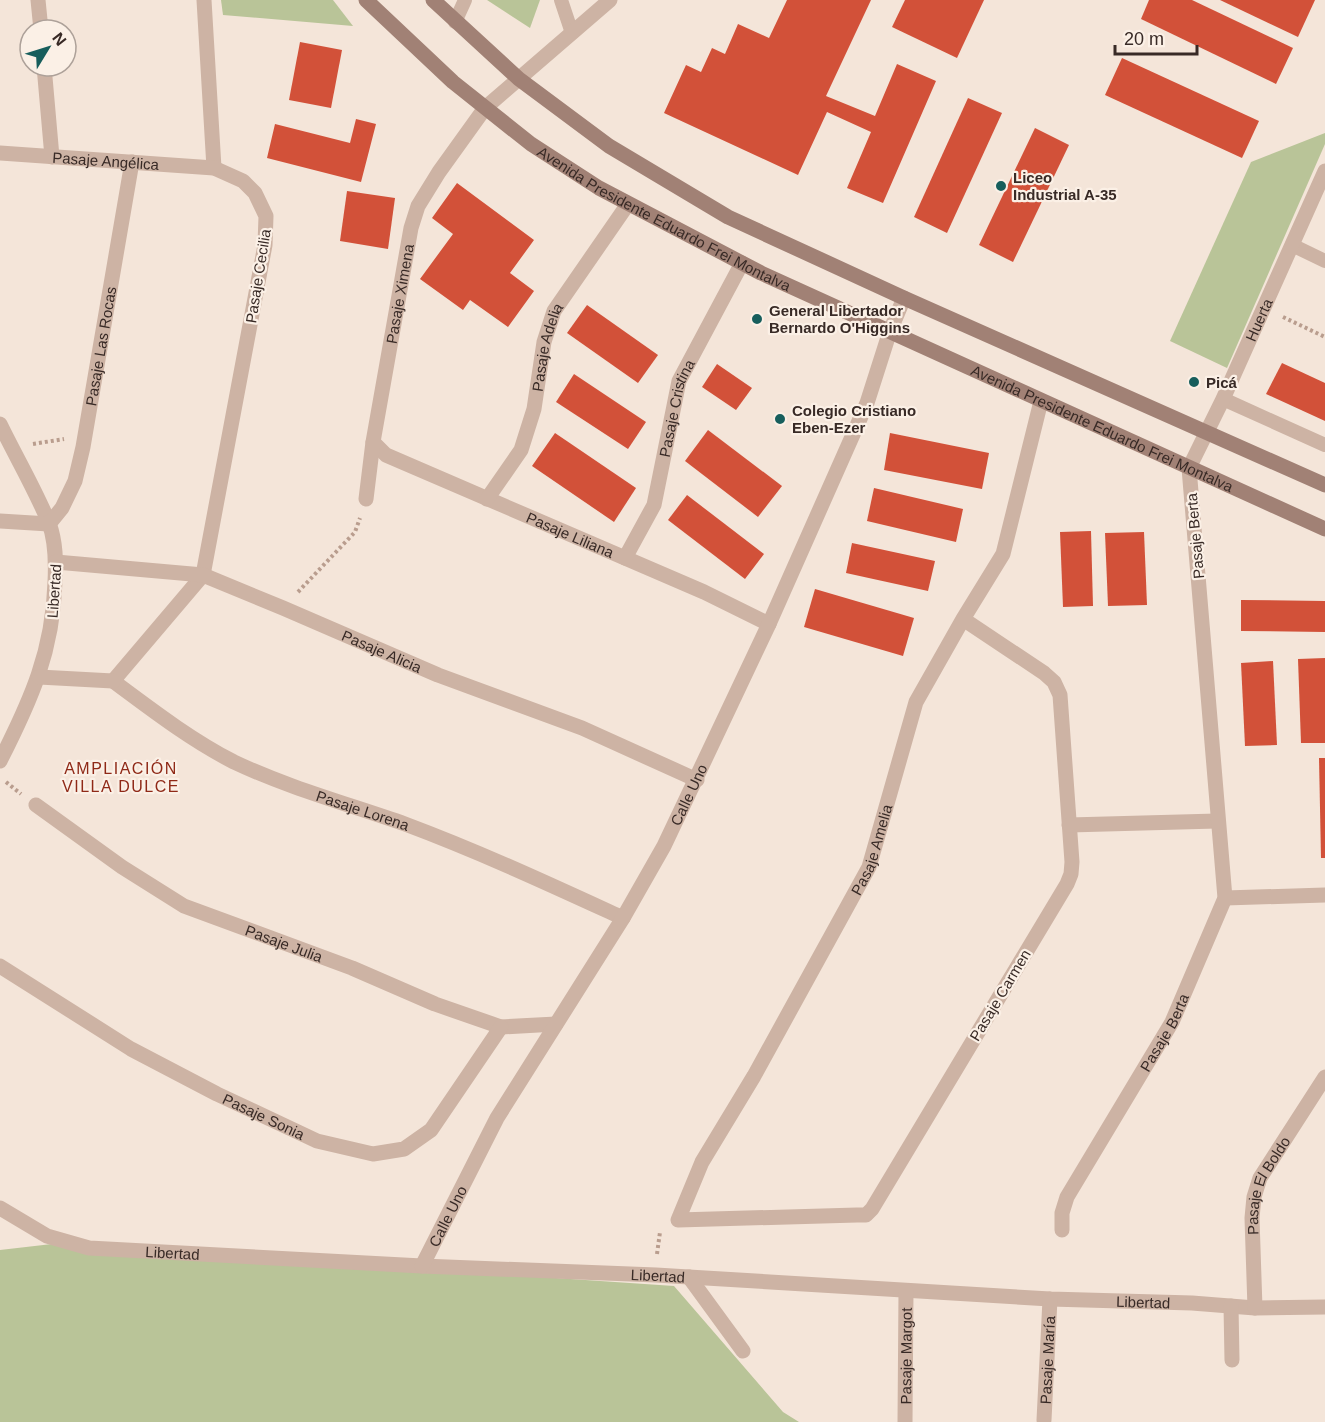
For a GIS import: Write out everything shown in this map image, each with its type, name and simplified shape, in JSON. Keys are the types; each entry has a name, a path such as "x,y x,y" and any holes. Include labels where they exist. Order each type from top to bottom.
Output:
{"main road":[{"name":"Avenida Presidente Eduardo Frei Montalva","path":"366,0 453,82 531,144 628,204 742,263 890,332 1325,528"},
{"name":"Avenida Presidente Eduardo Frei Montalva","path":"432,0 519,79 609,146 728,217 903,298 1325,485"}],"street":[{"path":"38,0 40,18"},
{"path":"204,0 214,168"},
{"name":"Pasaje Ximena","path":"366,500 373,442 411,228 418,206 439,172 485,108 610,0"},
{"path":"45,78 52,158"},
{"name":"Pasaje Angélica","path":"0,153 214,168"},
{"name":"Pasaje Las Rocas","path":"49,524 62,508 75,481 132,162"},
{"name":"Pasaje Cecilia","path":"203,575 265,245 266,216 255,193 243,181 214,168"},
{"name":"Huerta","path":"1190,468 1325,171"},
{"name":"Pasaje Adelia","path":"487,499 521,450 534,409 544,342 554,311 628,204"},
{"name":"Pasaje Cristina","path":"625,558 654,505 679,381 742,263"},
{"name":"Calle Uno","path":"422,1266 496,1118 623,918 664,846 697,780 867,403 903,298"},
{"name":"Pasaje Amelia","path":"678,1220 702,1162 754,1076 869,867 916,702 1003,554 1041,400"},
{"name":"Libertad","path":"0,423 49,524 56,552 54,611 48,644 39,677 0,761"},
{"name":"Pasaje Liliana","path":"373,442 386,455 704,592 769,624"},
{"name":"Pasaje Berta","path":"1062,1230 1062,1213 1067,1197 1172,1022 1225,898 1190,468"},
{"path":"0,521 49,524"},
{"name":"Pasaje Alicia","path":"56,562 203,575 438,675 582,728 697,780"},
{"path":"39,677 113,681 203,575"},
{"name":"Pasaje Carmen","path":"678,1220 866,1215 872,1209 1067,884 1072,862 1060,695 1054,682 1044,673 963,619"},
{"name":"Pasaje Lorena","path":"113,681 177,728 234,761 320,796 405,824 504,863 623,918"},
{"name":"Pasaje Julia","path":"36,805 122,867 184,906 352,968 435,1004 501,1027 555,1024"},
{"path":"1069,825 1217,820"},
{"path":"1225,898 1325,894"},
{"name":"Pasaje Sonia","path":"0,966 131,1049 217,1094 317,1141 373,1154 404,1149 431,1130 501,1027"},
{"name":"Pasaje El Boldo","path":"1254,1308 1252,1218 1254,1197 1260,1178 1325,1077"},
{"name":"Libertad","path":"0,1208 46,1236 89,1248 422,1266 656,1275 1050,1299 1192,1303 1254,1308 1325,1307"},
{"path":"689,1278 743,1351"},
{"name":"Pasaje Margot","path":"905,1422 906,1291"},
{"name":"Pasaje María","path":"1044,1420 1050,1299"},
{"path":"1231,1306 1232,1360"}],"lane":[{"path":"455,22 465,0"},
{"path":"561,0 572,33"},
{"path":"1292,245 1325,261"},
{"path":"1223,399 1325,445"}],"path":[{"path":"1263,308 1325,337"},
{"path":"12,447 85,435"},
{"path":"283,608 355,532 366,500"},
{"path":"656,1275 660,1233 665,1226 678,1220"}],"green space":[{"path":"221,0 333,0 353,26 223,15"},
{"path":"487,0 540,0 530,28"},
{"path":"1325,133 1325,144 1227,368 1170,341 1251,162"},
{"path":"52,1244 674,1286 783,1412 799,1422 0,1422 0,1250"}],"building":[{"path":"787,0 871,0 826,96 875,116 897,64 936,81 883,203 847,188 871,132 827,112 798,175 664,113 686,65 701,72 712,48 725,54 738,24 769,38"},
{"path":"905,0 984,0 957,58 892,27"},
{"path":"1149,0 1192,0 1293,48 1276,84 1141,19"},
{"path":"1220,0 1315,0 1298,37"},
{"path":"300,42 342,50 331,108 289,100"},
{"path":"1122,58 1259,121 1242,158 1105,95"},
{"path":"968,98 1002,113 947,233 914,217"},
{"path":"356,119 376,124 361,182 267,158 275,124 350,143"},
{"path":"1035,128 1069,145 1013,262 979,245"},
{"path":"457,183 534,240 510,273 534,291 508,327 470,300 463,310 420,279 453,234 432,218"},
{"path":"347,191 395,198 388,249 340,241"},
{"path":"587,305 658,355 638,383 567,333"},
{"path":"1282,363 1325,383 1325,421 1266,394"},
{"path":"717,364 752,388 736,410 702,387"},
{"path":"574,374 646,422 628,449 556,402"},
{"path":"708,430 782,486 758,517 685,461"},
{"path":"555,433 636,488 614,522 532,466"},
{"path":"890,433 989,453 982,489 884,470"},
{"path":"874,488 963,509 956,542 867,521"},
{"path":"687,495 764,554 745,579 668,520"},
{"path":"1091,531 1093,606 1063,607 1060,532"},
{"path":"1144,532 1147,605 1108,606 1105,533"},
{"path":"852,543 935,561 928,591 846,573"},
{"path":"815,589 914,618 903,656 804,627"},
{"path":"1241,600 1325,601 1325,632 1241,631"},
{"path":"1325,658 1325,743 1301,743 1298,659"},
{"path":"1273,661 1277,745 1245,746 1241,663"},
{"path":"1319,758 1325,758 1325,858 1321,858"}],"place":[{"name":"Liceo Industrial A-35","path":"1001,186"},
{"name":"General Libertador Bernardo O'Higgins","path":"757,319"},
{"name":"Picá","path":"1194,382"},
{"name":"Colegio Cristiano Eben-Ezer","path":"780,419"}],"district":[{"name":"AMPLIACIÓN VILLA DULCE","path":"121,777"}]}
